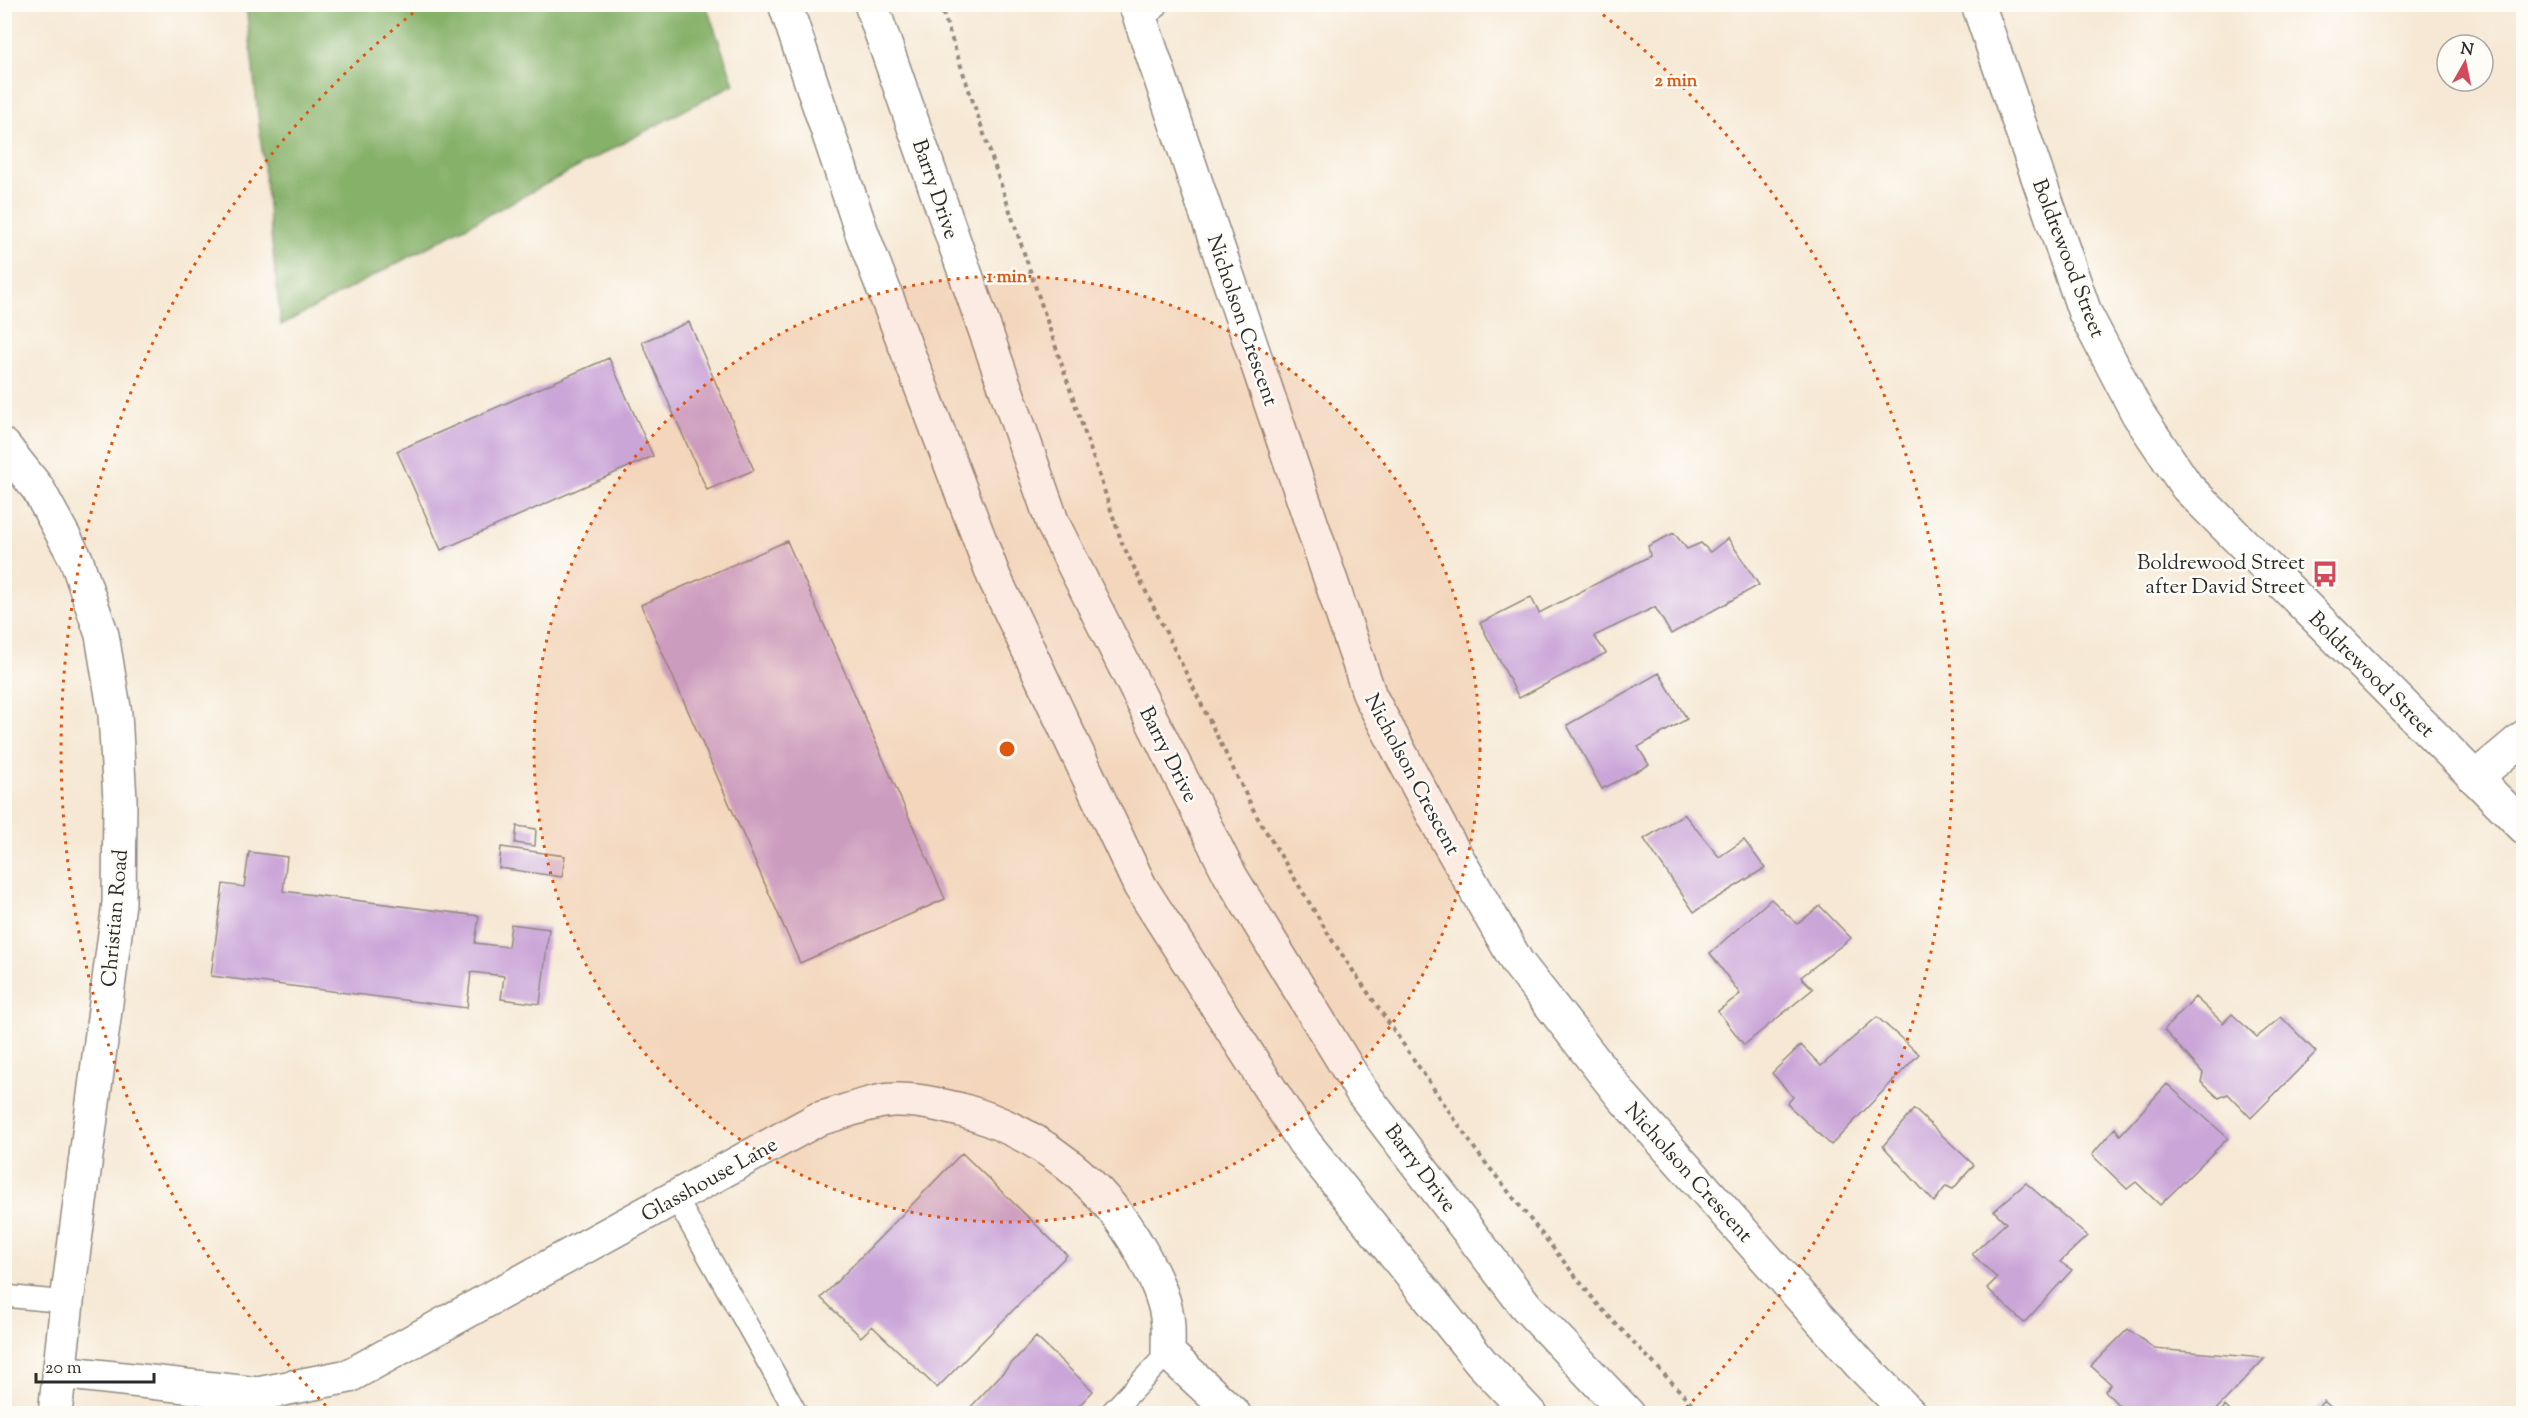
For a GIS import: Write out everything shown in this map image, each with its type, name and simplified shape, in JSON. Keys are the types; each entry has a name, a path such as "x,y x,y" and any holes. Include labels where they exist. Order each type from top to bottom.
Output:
{"street":[{"path":"785,4 862,233 994,577 1140,886 1304,1142 1481,1362 1530,1413"},
{"name":"Barry Drive","path":"871,4 1053,524 1230,875 1362,1092 1525,1305 1628,1413"},
{"name":"Boldrewood Street","path":"1978,4 2085,313 2138,414 2187,487 2523,827"},
{"name":"Nicholson Crescent","path":"1141,6 1370,696 1443,833 1517,962 1622,1096 1860,1365 1910,1413"},
{"name":"Christian Road","path":"4,446 38,489 76,559 102,635 115,714 120,800 119,903 67,1302 55,1413"},
{"path":"2475,778 2523,737"},
{"name":"Glasshouse Lane","path":"60,1372 258,1394 349,1376 818,1119 892,1100 939,1104 984,1117 1027,1136 1066,1162 1100,1194 1115,1212 1129,1231 1152,1272 1167,1316 1168,1353"},
{"path":"1168,1353 1234,1413"}],"lane":[{"path":"676,1198 797,1413"},
{"path":"4,1296 67,1302"},
{"path":"1110,1413 1168,1353"}],"path":[{"path":"940,4 1122,543 1256,815 1332,940 1477,1152 1599,1306 1702,1413"}],"green space":[{"path":"246,5 706,5 734,84 281,325"}],"building":[{"path":"689,322 754,470 707,490 642,342"},
{"path":"609,358 653,456 441,550 397,451"},
{"path":"1674,533 1687,549 1701,543 1710,552 1728,538 1759,585 1671,634 1655,607 1594,636 1606,653 1519,698 1480,623 1531,597 1539,613 1650,556 1648,546"},
{"path":"787,541 945,899 800,963 641,605"},
{"path":"1659,673 1687,719 1638,747 1649,765 1602,789 1567,725"},
{"path":"1684,814 1719,857 1744,840 1765,868 1694,912 1644,839"},
{"path":"517,826 536,829 535,846 515,843"},
{"path":"501,847 565,856 562,877 499,868"},
{"path":"249,852 287,857 283,891 479,916 475,943 508,947 511,924 549,929 540,1004 501,999 504,976 471,972 467,1008 211,976 223,884 244,887"},
{"path":"1771,899 1797,924 1820,906 1851,938 1801,977 1813,989 1744,1045 1718,1011 1740,994 1710,953"},
{"path":"2195,997 2223,1023 2232,1014 2257,1037 2281,1017 2316,1052 2251,1118 2228,1094 2219,1098 2201,1082 2203,1073 2164,1030"},
{"path":"1877,1017 1919,1054 1831,1145 1787,1104 1793,1097 1772,1073 1801,1045 1821,1066"},
{"path":"2167,1084 2228,1138 2160,1205 2136,1182 2127,1189 2092,1155 2115,1128 2120,1135"},
{"path":"1914,1109 1974,1165 1953,1189 1946,1186 1934,1202 1883,1146"},
{"path":"962,1153 1067,1255 937,1388 872,1326 861,1337 821,1298"},
{"path":"2026,1183 2087,1236 2060,1262 2072,1270 2024,1323 1987,1288 1997,1278 1972,1254 2006,1223 1994,1211"},
{"path":"2128,1329 2155,1349 2265,1358 2212,1414 2176,1414 2168,1405 2157,1414 2145,1414 2140,1408 2127,1414 2105,1391 2111,1384 2091,1366"},
{"path":"1036,1337 1093,1391 1071,1414 969,1414 967,1411"},
{"path":"2324,1401 2338,1414 2311,1414"},
{"path":"2225,1406 2233,1414 2218,1414"}],"place":[{"name":"Boldrewood Street after David Street","path":"2325,574"}]}
